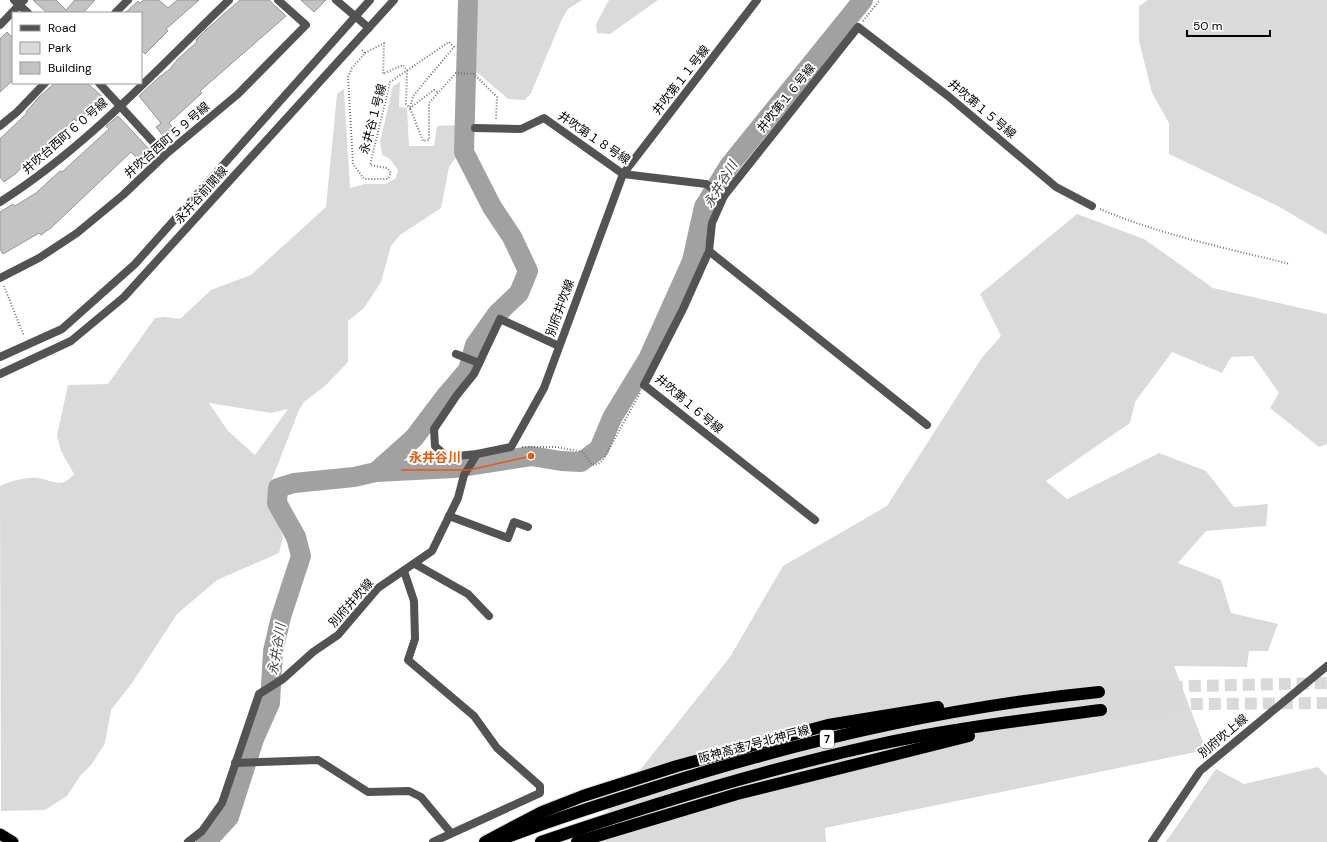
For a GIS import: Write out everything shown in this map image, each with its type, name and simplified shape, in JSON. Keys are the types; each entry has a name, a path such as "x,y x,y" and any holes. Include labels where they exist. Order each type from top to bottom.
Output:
{"highway":[{"name":"阪神高速7号北神戸線","path":"495,842 563,817 671,782 805,744 934,716 1053,696 1099,692"},
{"path":"485,842 542,812 583,796 676,766 770,739 828,725 879,716 955,705 1053,696"},
{"name":"7","path":"541,842 676,798 808,761 936,733 1101,710"},
{"path":"577,842 744,792 946,741 1056,716"},
{"path":"0,834 13,842"}],"street":[{"path":"116,12 128,0"},
{"name":"井吹台西町６０号線","path":"142,84 229,0"},
{"name":"井吹台西町５９号線","path":"1,281 77,233 123,195 165,155 238,94 306,26 278,0"},
{"path":"336,0 369,28"},
{"name":"永井谷前開線","path":"0,358 62,329 135,264 370,0"},
{"name":"永井谷前開線","path":"0,374 71,341 124,297 394,0"},
{"name":"井吹第１１号線","path":"623,174 757,0"},
{"path":"0,25 19,2 27,12"},
{"name":"井吹第１６号線","path":"815,520 644,385 683,309 709,251 712,223 722,194 858,27"},
{"name":"井吹第１５号線","path":"858,27 948,96 1056,187 1092,206"},
{"path":"0,126 17,112 44,84"},
{"path":"100,84 165,155"},
{"name":"井吹台西町６０号線","path":"0,202 34,181 142,84"},
{"name":"井吹第１８号線","path":"475,128 521,129 544,118 623,174 706,184 722,194"},
{"name":"別府井吹線","path":"511,447 544,388 623,174"},
{"path":"709,251 927,425"},
{"path":"511,447 477,454 447,457 435,446 434,429 457,395 474,374 473,361 500,319 559,346"},
{"path":"456,354 473,361"},
{"name":"別府井吹線","path":"188,842 202,831 222,803 238,763 259,694 283,679 313,652 338,635 378,588 432,551 458,498 464,476 477,454"},
{"path":"450,516 508,538 514,522 528,527"},
{"path":"415,564 468,594 489,616"},
{"path":"404,571 414,601 415,639 408,660 474,716 497,748 540,786 540,793 433,842"},
{"name":"別府吹上線","path":"1152,842 1200,771 1327,666"},
{"path":"238,763 318,760 368,792 409,790 421,797 451,834"}],"path":[{"path":"858,27 880,0"},
{"name":"永井谷１号線","path":"365,53 352,68 348,77 353,164 364,179 388,179 391,173 387,168 370,165 390,82 449,42 454,47 413,96 410,108"},
{"path":"355,44 365,53 384,43 383,74 403,65 407,71 406,104 410,108 423,141 430,140 429,103 456,73 474,74 497,97 496,128"},
{"path":"410,108 434,90 438,92"},
{"path":"1092,206 1128,221 1194,242 1290,264"},
{"path":"1,281 28,345"},
{"path":"511,447 556,447 583,452 592,465 598,464 603,460 644,385"}],"green space":[{"path":"473,0 582,0 568,9 562,19 531,93 525,100 508,99 471,67"},
{"path":"609,0 658,0 610,34 597,33 596,24"},
{"path":"1148,0 1327,0 1327,235 1278,206 1169,154 1169,123 1152,93 1139,41 1139,6"},
{"path":"400,82 399,107 407,108 409,146 434,146 437,126 454,125 458,132 459,153 449,167 441,208 400,235 391,246 381,282 364,308 348,321 348,362 325,386 304,402 299,410 271,482 274,514 283,537 279,553 217,580 177,614 132,683 111,710 105,743 92,764 80,776 67,796 45,810 1,811 0,486 13,481 28,478 43,479 57,483 65,482 69,479 74,474 61,451 57,435 68,385 108,384 155,318 164,317 180,319 211,290 251,275 326,207 337,94 344,89 350,188 365,184 386,184 396,178 398,170 390,159 382,155 380,142 393,86","holes":["209,403 271,413 288,409 255,455 228,431"]},
{"path":"1077,214 1144,239 1213,288 1327,314 1327,444 1319,447 1270,408 1279,393 1253,356 1231,357 1222,373 1172,352 1135,402 1130,423 1046,481 1067,499 1159,453 1206,471 1234,507 1268,504 1266,526 1206,531 1178,563 1221,580 1231,613 1278,624 1268,651 1249,651 1247,667 1174,666 1206,750 825,828 826,842 591,842 609,809 730,657 783,566 887,506 981,359 1001,336 980,294"},
{"path":"1318,767 1327,776 1327,842 1166,842 1216,769 1244,784"}],"building":[{"path":"33,0 56,0 66,10 75,0 95,0 84,12 46,12"},
{"path":"144,0 159,0 168,8 177,0 199,0 166,29 168,31 145,54 142,51 142,12 126,12 138,1 140,3"},
{"path":"240,0 269,0 286,16 200,91 202,93 169,123 174,128 164,137 156,127 161,123 139,96 170,69 178,59 197,42 196,40 206,30"},
{"path":"301,0 326,0 314,12"},
{"path":"7,32 12,37 12,81 0,92 0,39"},
{"path":"54,84 88,84 104,98 76,121 74,119 36,156 35,155 4,182 0,177 0,139 27,113 26,112 39,97"},
{"path":"118,116 150,150 139,160 131,152 52,227 41,235 39,233 3,254 0,249 0,212 13,204 15,206 36,193 60,171 62,172 109,129 106,126"}],"waterway":[{"path":"376,472 414,438 445,397 468,370 475,345 497,314 519,293 528,271 512,237 492,207 464,152 468,0"},
{"name":"永井谷川","path":"206,842 229,817 254,739 270,703 273,651 281,617 301,556 296,537 277,503 278,488 294,483 354,477 376,472 454,468 531,456 561,461 581,462 599,449 612,418 648,359 692,261 704,207 729,166 863,0"}],"tunnel":[{"path":"1099,692 1193,686 1327,683"},
{"path":"1101,710 1194,704 1327,703"}],"place":[{"name":"永井谷川","path":"531,456"}]}
